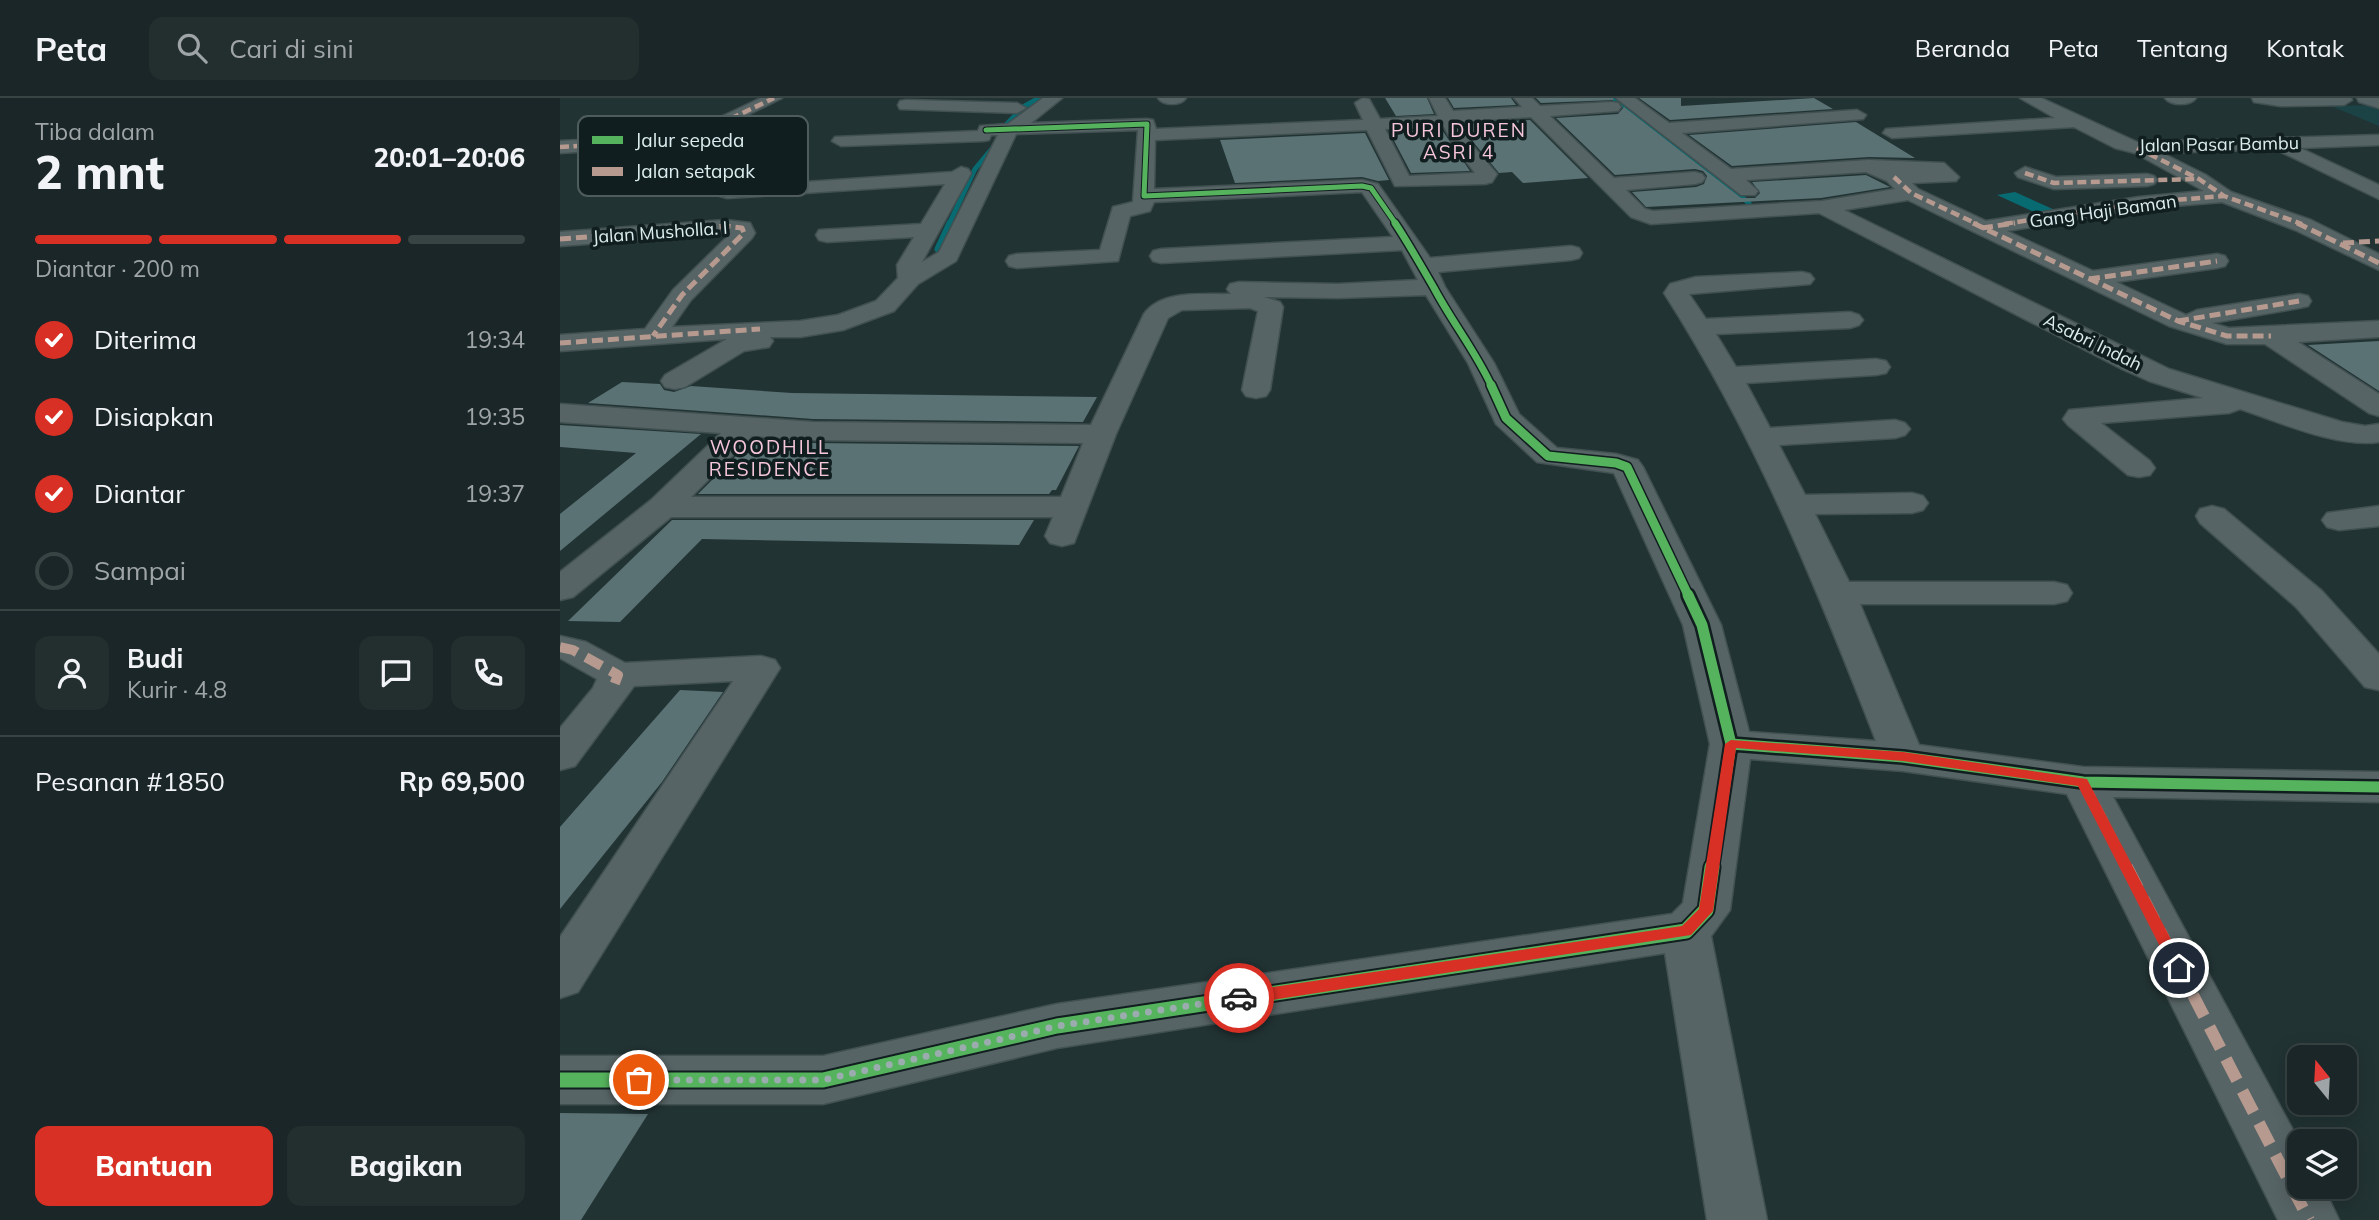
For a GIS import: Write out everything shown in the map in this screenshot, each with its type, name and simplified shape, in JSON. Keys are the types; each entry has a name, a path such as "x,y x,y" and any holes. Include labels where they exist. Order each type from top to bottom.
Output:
{"street":[{"path":"736,116 774,98"},
{"path":"841,141 985,133 1054,98"},
{"path":"1137,127 1166,98 1178,98"},
{"path":"1361,98 1402,182 1488,176 1464,147 1437,98"},
{"path":"1522,98 1638,213 1651,218 1822,207 1911,193"},
{"name":"Jalan Pasar Bambu","path":"2028,98 2122,144 2137,148 2379,140"},
{"path":"2173,98 2188,98"},
{"path":"2260,98 2280,101 2344,100 2340,98"},
{"path":"2365,98 2379,103"},
{"path":"906,104 1021,113 1192,134 1537,114 1618,104 1661,105"},
{"path":"1618,104 1664,129 1772,209"},
{"path":"1618,104 1670,157 1738,212"},
{"path":"560,343 800,329 843,322 884,306 910,279 948,256 1021,113"},
{"path":"1664,129 1857,115"},
{"path":"1892,133 2076,122"},
{"path":"1017,261 1110,256 1120,211 1143,207 1137,127"},
{"path":"1290,129 1299,147"},
{"path":"910,279 909,265 985,133"},
{"path":"1192,134 1196,156"},
{"path":"2278,144 2379,193"},
{"path":"560,147 578,146"},
{"path":"2137,148 2199,179 2224,196 2303,225 2379,263"},
{"path":"1696,152 1723,150"},
{"path":"1728,175 1869,166 1937,167 1949,176 1894,177"},
{"path":"1869,166 1894,177 1911,193 1982,229 2178,321 2227,336 2375,331"},
{"path":"2025,173 2054,183 2199,179"},
{"path":"808,186 959,177"},
{"path":"2357,182 2379,181"},
{"path":"1608,185 1706,187"},
{"path":"560,1080 823,1080 1058,1026 1686,931 1706,911 1731,744 1702,625 1627,467 1616,463 1561,459 1541,452 1506,418 1481,363 1409,243 1371,188 1362,186 1144,196"},
{"name":"Gang Haji Baman","path":"1982,229 2086,211 2224,196"},
{"name":"Asabri Indah","path":"1822,207 2132,363 2337,430 2365,435 2379,433"},
{"name":"Jalan Musholla. I","path":"560,239 726,226 742,228 744,233 682,295 653,336"},
{"path":"827,234 929,230"},
{"path":"2339,243 2379,241"},
{"path":"1161,256 1409,243"},
{"path":"1214,279 1221,288 1338,291 1571,253"},
{"path":"2088,279 2217,261"},
{"path":"1960,277 2052,262"},
{"path":"1802,279 1696,284 1679,289 1676,293 1700,327 1761,437 1836,593 1903,757"},
{"path":"663,507 1067,521 1101,434 1157,314 1177,303 1252,301 1271,307 1256,390"},
{"path":"2178,321 2299,301"},
{"path":"1700,327 1850,320"},
{"path":"675,381 737,344 772,340 800,329"},
{"path":"2271,336 2379,407"},
{"path":"1728,376 1876,367"},
{"path":"2140,468 2078,419 2078,416 2249,402"},
{"path":"560,413 813,431 1101,434"},
{"path":"560,589 663,507 744,427"},
{"path":"1761,437 1895,429"},
{"path":"1793,505 1912,503"},
{"path":"2212,516 2309,598 2379,678"},
{"path":"2339,520 2379,516"},
{"path":"1836,593 2054,593"},
{"path":"560,647 573,650 615,683 761,668 560,978"},
{"path":"560,756 615,683"},
{"path":"1731,744 1903,757 2083,782 2379,787"},
{"path":"2083,782 2309,1220"},
{"path":"1686,931 1737,1220"}],"shaded area":[{"path":"2379,105 2379,126 2331,106"}],"water":[{"path":"2015,192 2055,210 2036,213 1997,195"}],"building":[{"path":"1385,98 1427,98 1434,114 1396,116"},
{"path":"1448,98 1511,98 1516,105 1454,108"},
{"path":"1536,98 1613,98 1614,100 1541,103"},
{"path":"1639,98 1681,98 1681,106 1814,98 1833,109 1670,120"},
{"path":"1624,107 1741,198 1755,198 1760,193 1752,182 1866,175 1890,187 1821,198 1646,207 1632,192 1696,187 1704,184 1707,176 1703,171 1695,169 1615,175 1556,118 1618,114"},
{"path":"1530,120 1588,178 1523,183 1512,172 1499,173 1474,143 1463,124"},
{"path":"1856,122 1915,158 1869,157 1732,166 1689,135"},
{"path":"1442,130 1470,171 1411,173 1389,131"},
{"path":"1365,133 1389,180 1378,181 1362,177 1235,183 1220,140"},
{"path":"2379,341 2379,391 2308,345"},
{"path":"622,382 660,384 664,390 674,392 691,386 792,393 1097,397 1083,422 813,419 588,403"},
{"path":"560,425 701,434 560,551 560,514 636,453 560,447"},
{"path":"753,439 813,443 1079,446 1056,490 1049,494 698,494"},
{"path":"672,520 1034,520 1019,545 702,539 620,622 568,621"},
{"path":"680,690 723,692 662,782 560,909 560,827"},
{"path":"560,1113 648,1114 581,1220 560,1220"}],"waterway":[{"path":"1004,127 1023,107 1039,98"},
{"path":"1614,98 1749,203"},
{"path":"949,224 975,169 995,145"},
{"path":"938,249 950,223"}],"marked path":[{"path":"736,116 774,98"},
{"path":"560,147 578,146"},
{"path":"2137,148 2199,179 2224,196 2303,225 2379,263"},
{"path":"2025,173 2054,183 2195,179"},
{"path":"1894,177 1911,193 2178,321 2227,336 2271,336"},
{"path":"1982,228 2139,203 2224,196"},
{"path":"560,239 726,226 742,228 744,233 682,295 653,336"},
{"path":"2343,243 2379,241"},
{"path":"2089,279 2217,261"},
{"path":"2178,321 2299,301"},
{"path":"560,343 760,329"},
{"path":"560,647 573,650 618,675 612,691"},
{"path":"2083,782 2309,1220"}],"cycle path":[{"path":"986,130 1147,124 1144,196 1362,186 1371,188 1424,266 1433,287 1481,363 1506,418 1548,456 1616,463 1627,467 1702,625 1731,744"},
{"path":"560,1080 823,1080 1057,1026 1686,931 1706,910 1731,744 1903,757 2083,782 2379,787"}],"way so far":[{"path":"639,1080 823,1080 1058,1026 1239,998"}],"district":[{"name":"PURI DUREN ASRI 4","path":"1459,141"},
{"name":"WOODHILL RESIDENCE","path":"770,458"}],"route":[{"path":"1239,998 1686,931 1706,911 1731,744 1903,757 2083,782 2179,968"}]}
